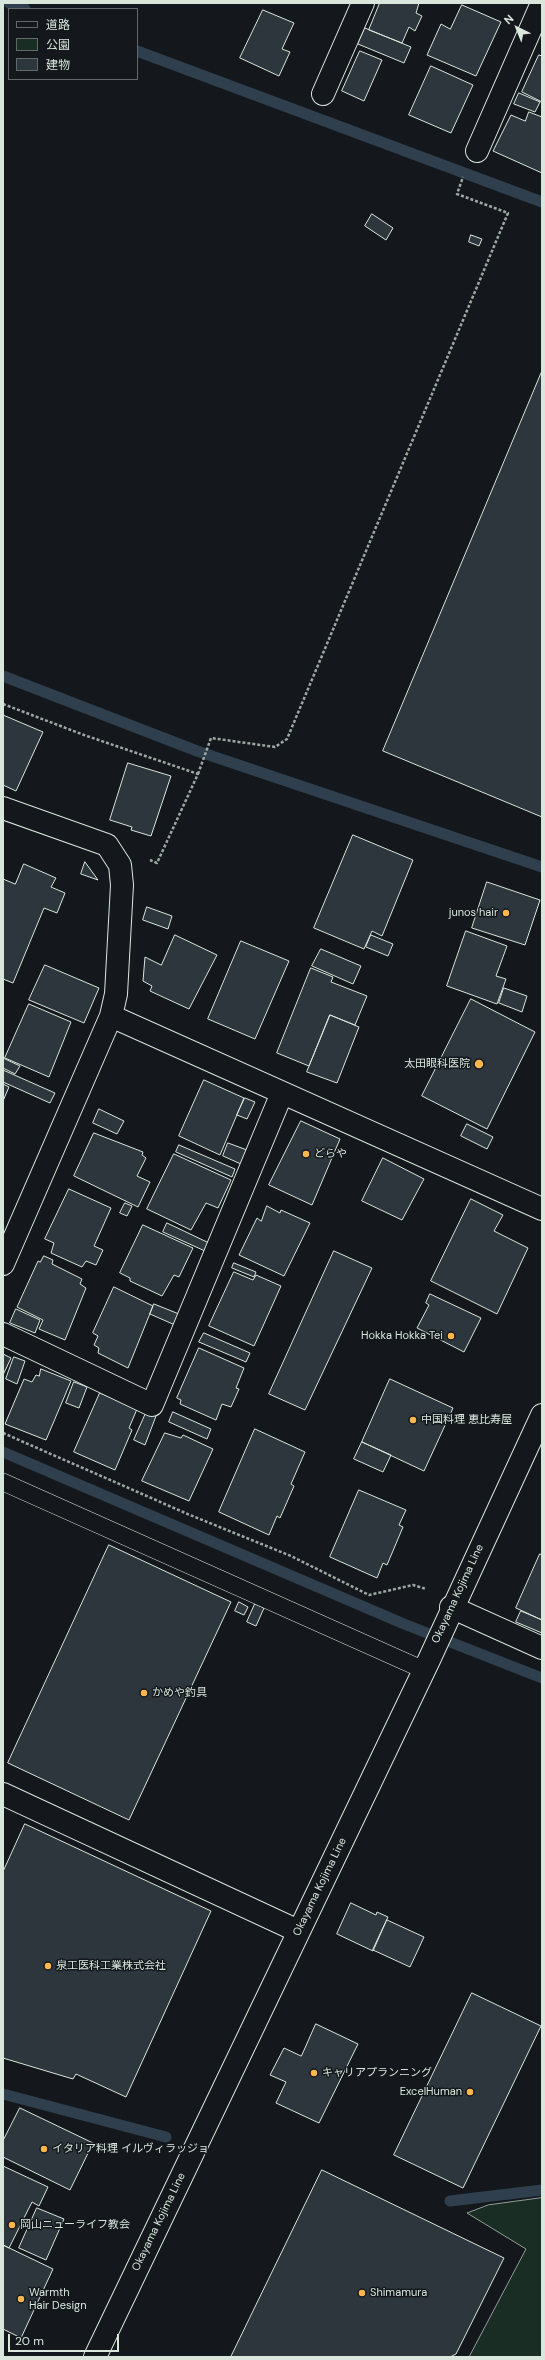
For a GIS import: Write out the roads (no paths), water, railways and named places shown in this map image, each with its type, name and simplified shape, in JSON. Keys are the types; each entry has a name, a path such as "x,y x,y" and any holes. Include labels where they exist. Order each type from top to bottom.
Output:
{"street":[{"path":"323,94 364,3"},
{"path":"476,152 542,3"},
{"path":"3,808 107,845 120,865 122,885 116,994 111,1016 3,1264"},
{"path":"111,1016 542,1209"},
{"path":"3,1334 152,1405 282,1093"},
{"name":"Okayama Kojima Line","path":"95,2357 426,1665 542,1415"},
{"path":"448,1615 542,1648"},
{"path":"3,1794 298,1931"}],"lane":[{"path":"3,1482 426,1665"}],"waterway":[{"path":"9,3 22,8"},
{"path":"138,51 542,202"},
{"path":"3,676 197,751 542,867"},
{"path":"3,1452 404,1624 542,1678"},
{"path":"3,2094 166,2137"},
{"path":"450,2201 542,2190"}],"place":[{"name":"junos hair","path":"506,913"},
{"name":"太田眼科医院","path":"479,1064"},
{"name":"どらや","path":"306,1154"},
{"name":"Hokka Hokka Tei","path":"451,1336"},
{"name":"中国料理 恵比寿屋","path":"413,1420"},
{"name":"かめや釣具","path":"144,1693"},
{"name":"泉工医科工業株式会社","path":"48,1966"},
{"name":"キャリアプランニング","path":"314,2073"},
{"name":"ExcelHuman","path":"470,2092"},
{"name":"イタリア料理 イルヴィラッジョ","path":"44,2149"},
{"name":"岡山ニューライフ教会","path":"12,2225"},
{"name":"Shimamura","path":"362,2293"},
{"name":"Warmth Hair Design","path":"21,2299"}]}
